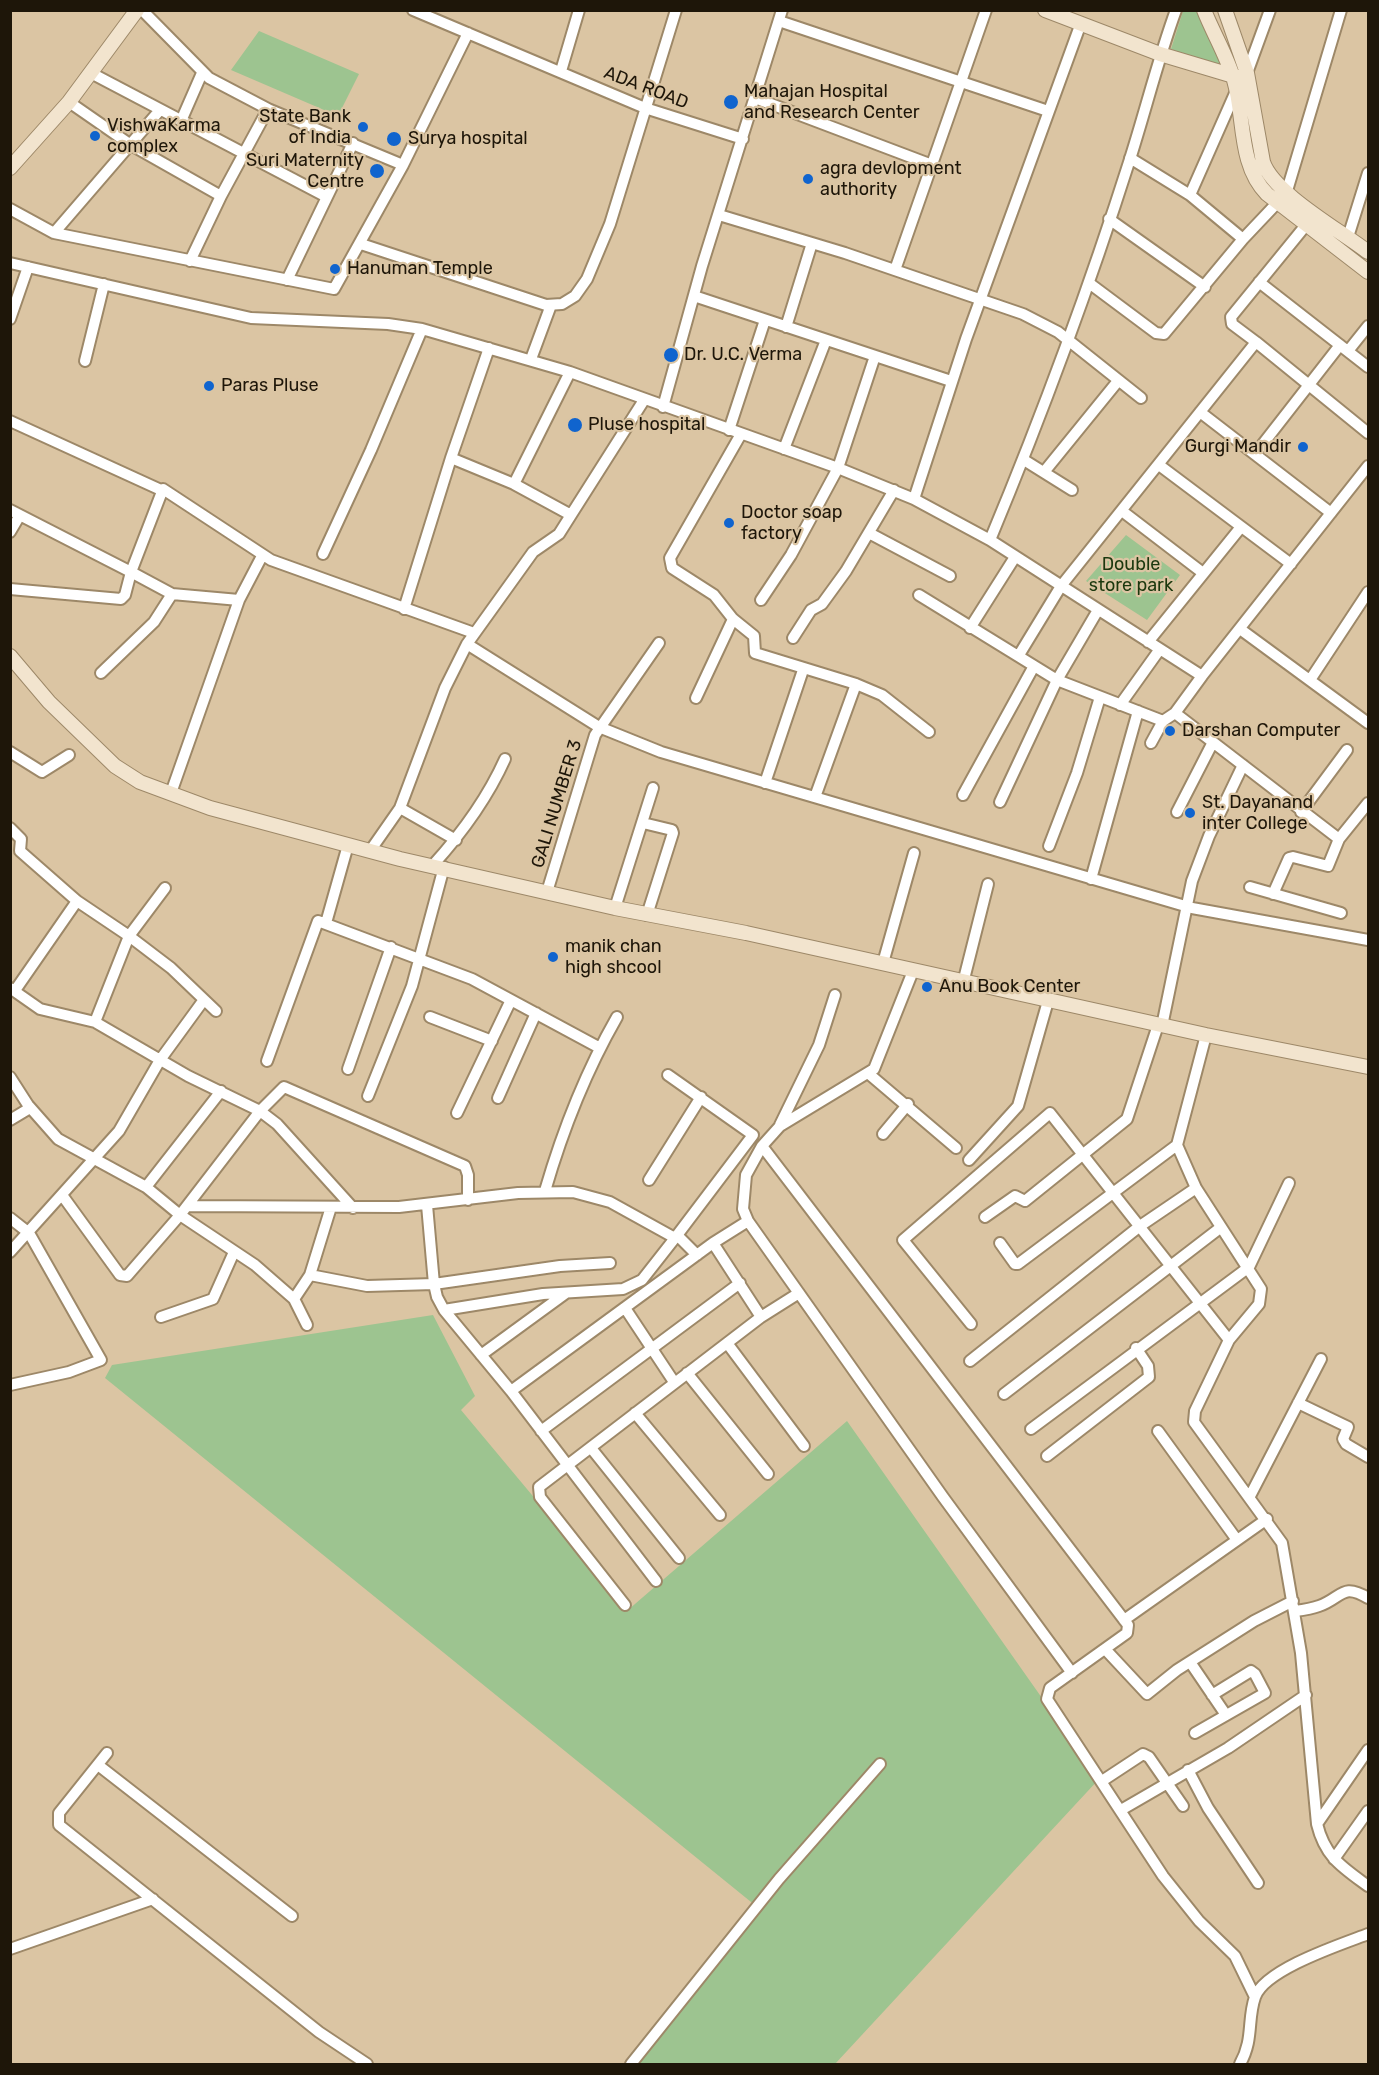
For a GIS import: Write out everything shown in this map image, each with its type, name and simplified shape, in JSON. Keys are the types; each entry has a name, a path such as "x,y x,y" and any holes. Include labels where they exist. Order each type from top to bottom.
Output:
{"main road":[{"path":"10,168 69,102 137,10"},
{"path":"1044,10 1235,85"},
{"path":"1204,10 1235,85 1251,174 1263,190 1282,198 1348,237 1368,252"},
{"path":"1225,10 1247,73 1265,167 1282,198 1306,225 1368,272"},
{"path":"1235,85 1247,73"},
{"path":"13,664 115,766 140,782 210,808 370,851 615,908 883,963 963,983 1206,1035 1368,1067"}],"street":[{"path":"142,10 202,73 268,109 403,165"},
{"name":"ADA ROAD","path":"413,10 645,108 743,140"},
{"path":"561,71 579,10"},
{"path":"361,244 551,305 562,304 575,296 587,279 610,224 676,10"},
{"path":"895,270 986,10"},
{"path":"990,540 1024,460 1089,284 1131,158 1160,54 1176,10"},
{"path":"1247,73 1270,10"},
{"path":"1089,284 1160,335 1164,334 1243,239 1282,198 1341,10"},
{"path":"663,407 694,296 781,16 1048,111"},
{"path":"914,499 951,381 1081,23"},
{"path":"10,209 54,233 334,289 403,165 468,33"},
{"path":"91,73 181,122 327,196"},
{"path":"181,122 202,73"},
{"path":"1190,195 1235,85"},
{"path":"755,98 932,165"},
{"path":"69,102 131,145 221,196"},
{"path":"190,261 243,153 268,109"},
{"path":"54,233 160,110"},
{"path":"287,280 352,143"},
{"path":"1131,158 1190,195 1243,239"},
{"path":"1348,237 1368,173"},
{"path":"719,215 895,270 1023,314 1058,332 1141,398"},
{"path":"1109,219 1205,287"},
{"path":"1306,225 1230,319 1232,324 1368,433"},
{"path":"786,327 812,243"},
{"path":"10,263 250,318 388,324 422,329 570,372 838,468 914,499 990,540 1202,676"},
{"path":"10,319 28,267"},
{"path":"1259,282 1368,367"},
{"path":"85,361 104,284"},
{"path":"694,296 951,381"},
{"path":"531,359 551,305"},
{"path":"729,430 765,320"},
{"path":"1255,454 1310,385 1368,326"},
{"path":"323,554 371,450 422,329"},
{"path":"784,449 826,340"},
{"path":"1018,655 1061,586 1256,342"},
{"path":"404,609 450,458 489,348"},
{"path":"761,600 791,555 838,468 875,356"},
{"path":"514,484 570,372"},
{"path":"1044,472 1118,381"},
{"path":"370,851 400,808 445,688 467,644 533,552 559,534 644,400"},
{"path":"1200,412 1331,513"},
{"path":"10,421 159,494 188,504 259,562 474,633"},
{"path":"741,435 670,562 672,568 714,595 733,619 754,636 755,653 803,670 855,684 882,695 929,732"},
{"path":"450,458 514,484 571,515"},
{"path":"1024,460 1072,490"},
{"path":"1159,465 1291,564"},
{"path":"1151,742 1163,721 1175,713 1368,466"},
{"path":"793,638 811,610 822,604 846,572 894,490"},
{"path":"10,589 121,599 125,595 159,494"},
{"path":"1122,511 1203,573"},
{"path":"10,531 15,512 171,594 239,600"},
{"path":"1148,642 1241,527"},
{"path":"869,533 950,576"},
{"path":"970,628 1015,557"},
{"path":"171,793 239,600 259,562"},
{"path":"1310,680 1365,605 1368,592"},
{"path":"101,673 154,622 171,594"},
{"path":"919,595 1057,680 1163,721"},
{"path":"1000,802 1057,680 1098,610"},
{"path":"696,698 733,619"},
{"path":"1240,629 1368,720"},
{"name":"GALI NUMBER 3","path":"548,892 602,722 659,643"},
{"path":"467,644 602,722 661,752 1188,907 1328,934 1368,939"},
{"path":"1120,705 1160,649"},
{"path":"963,795 1034,666"},
{"path":"765,783 803,670"},
{"path":"815,797 855,684"},
{"path":"1049,846 1077,773 1100,697"},
{"path":"1091,879 1138,711"},
{"path":"1175,713 1339,839"},
{"path":"1178,812 1212,742"},
{"path":"1301,812 1347,750"},
{"path":"10,752 42,772 69,755"},
{"path":"368,1096 404,1010 421,959 439,866 485,801 505,759"},
{"path":"985,1217 1015,1196 1024,1201 1121,1125 1131,1111 1160,1025 1200,857 1243,765"},
{"path":"615,908 653,788"},
{"path":"1273,894 1286,860 1293,857 1327,867 1339,839 1368,803"},
{"path":"400,808 456,840"},
{"path":"643,823 672,830 673,833 647,915"},
{"path":"10,828 20,837 20,851 77,901 171,968 216,1011"},
{"path":"326,923 348,845"},
{"path":"883,963 914,853"},
{"path":"963,983 988,884"},
{"path":"1250,887 1341,913"},
{"path":"95,1022 129,936 165,888"},
{"path":"77,901 13,989 40,1009 95,1022 160,1060 260,1111 277,1124 353,1208"},
{"path":"267,1061 318,921 472,979 600,1048"},
{"path":"348,1069 391,947"},
{"path":"780,1126 869,1074 876,1065 913,971"},
{"path":"835,995 819,1045 780,1126 762,1146 746,1175 743,1209 748,1221 943,1497 1072,1672"},
{"path":"10,1252 119,1131 160,1060 203,1000"},
{"path":"457,1113 511,1000"},
{"path":"969,1160 1018,1106 1048,1001"},
{"path":"498,1098 536,1013"},
{"path":"430,1017 492,1041"},
{"path":"545,1191 563,1128 600,1048 618,1017"},
{"path":"1206,1035 1177,1145 1196,1188 1220,1228 1249,1267 1261,1289 1262,1296 1259,1304 1229,1340 1195,1411 1194,1422 1267,1519 1282,1543 1294,1606 1306,1695 1317,1824 1321,1842 1334,1859 1368,1885"},
{"path":"869,1074 908,1104 956,1148"},
{"path":"444,1310 566,1292 623,1289 634,1286 652,1268 752,1139 751,1131 668,1075"},
{"path":"10,1077 30,1107 58,1139 184,1210 234,1252 255,1265 294,1299 307,1325"},
{"path":"62,1195 123,1276 130,1273 184,1210 260,1111 284,1087 465,1166 468,1176 468,1200"},
{"path":"146,1187 221,1091"},
{"path":"649,1180 701,1097"},
{"path":"883,1134 908,1104"},
{"path":"10,1120 30,1107"},
{"path":"971,1324 904,1242 904,1238 1048,1113 1052,1113 1229,1340"},
{"path":"1000,1243 1013,1262 1018,1264 1177,1145"},
{"path":"762,1146 1128,1625 1127,1633 1050,1688 1047,1699 1163,1876 1199,1921 1235,1956 1255,1997"},
{"path":"1031,1429 1136,1348 1249,1267 1288,1183"},
{"path":"970,1360 1140,1226 1196,1188"},
{"path":"184,1210 228,1204 353,1208 427,1205 545,1191 573,1192 610,1202 676,1237 697,1255"},
{"path":"427,1205 434,1284 437,1298 444,1310 511,1391 656,1581"},
{"path":"294,1299 310,1275 331,1207"},
{"path":"10,1218 29,1233 101,1360 69,1372 10,1385"},
{"path":"511,1391 713,1243 748,1221"},
{"path":"1004,1394 1220,1228"},
{"path":"713,1243 760,1317"},
{"path":"161,1317 213,1299 234,1252"},
{"path":"310,1275 367,1286 434,1284 560,1266 610,1263"},
{"path":"542,1431 740,1283"},
{"path":"481,1355 566,1292"},
{"path":"625,1605 537,1491 538,1487 760,1317 799,1293"},
{"path":"625,1308 674,1382"},
{"path":"727,1343 804,1446"},
{"path":"1047,1456 1149,1377 1148,1366 1136,1348"},
{"path":"1250,1496 1321,1359"},
{"path":"687,1373 768,1474"},
{"path":"1298,1403 1348,1427 1343,1439 1346,1444 1368,1457"},
{"path":"634,1413 720,1515"},
{"path":"1158,1431 1237,1540"},
{"path":"591,1448 680,1558"},
{"path":"1124,1620 1267,1519"},
{"path":"1105,1649 1147,1694 1190,1662 1254,1621 1294,1606 1319,1606 1341,1592 1359,1592 1368,1598"},
{"path":"1190,1662 1226,1715"},
{"path":"1195,1733 1264,1694 1255,1674 1251,1671 1212,1695"},
{"path":"1121,1809 1228,1748 1306,1695"},
{"path":"1317,1824 1368,1750"},
{"path":"107,1753 59,1813 57,1821 319,2032 367,2064"},
{"path":"1102,1781 1143,1754 1149,1757 1183,1806"},
{"path":"631,2064 779,1879 880,1764"},
{"path":"98,1765 292,1916"},
{"path":"1188,1770 1208,1808 1258,1883"},
{"path":"1334,1859 1368,1811"},
{"path":"10,1949 153,1899"},
{"path":"1240,2064 1250,2044 1255,1997 1265,1983 1295,1964 1368,1934"}],"green space":[{"path":"1183,11 1200,11 1227,72 1171,49"},
{"path":"259,31 359,74 338,116 231,70"},
{"name":"Double store park","path":"1126,535 1180,575 1147,620 1086,581"},
{"path":"433,1315 475,1396 461,1410 628,1610 847,1421 1099,1779 835,2064 634,2064 756,1906 105,1378 112,1365"}],"place":[{"name":"Mahajan Hospital and Research Center","path":"731,102"},
{"name":"State Bank of India","path":"363,127"},
{"name":"VishwaKarma complex","path":"95,136"},
{"name":"Surya hospital","path":"394,139"},
{"name":"Suri Maternity Centre","path":"377,171"},
{"name":"agra devlopment authority","path":"808,179"},
{"name":"Hanuman Temple","path":"335,269"},
{"name":"Dr. U.C. Verma","path":"671,355"},
{"name":"Paras Pluse","path":"209,386"},
{"name":"Pluse hospital","path":"575,425"},
{"name":"Gurgi Mandir","path":"1303,447"},
{"name":"Doctor soap factory","path":"729,523"},
{"name":"Darshan Computer","path":"1170,731"},
{"name":"St. Dayanand inter College","path":"1190,813"},
{"name":"manik chan high shcool","path":"553,957"},
{"name":"Anu Book Center","path":"927,987"}]}
